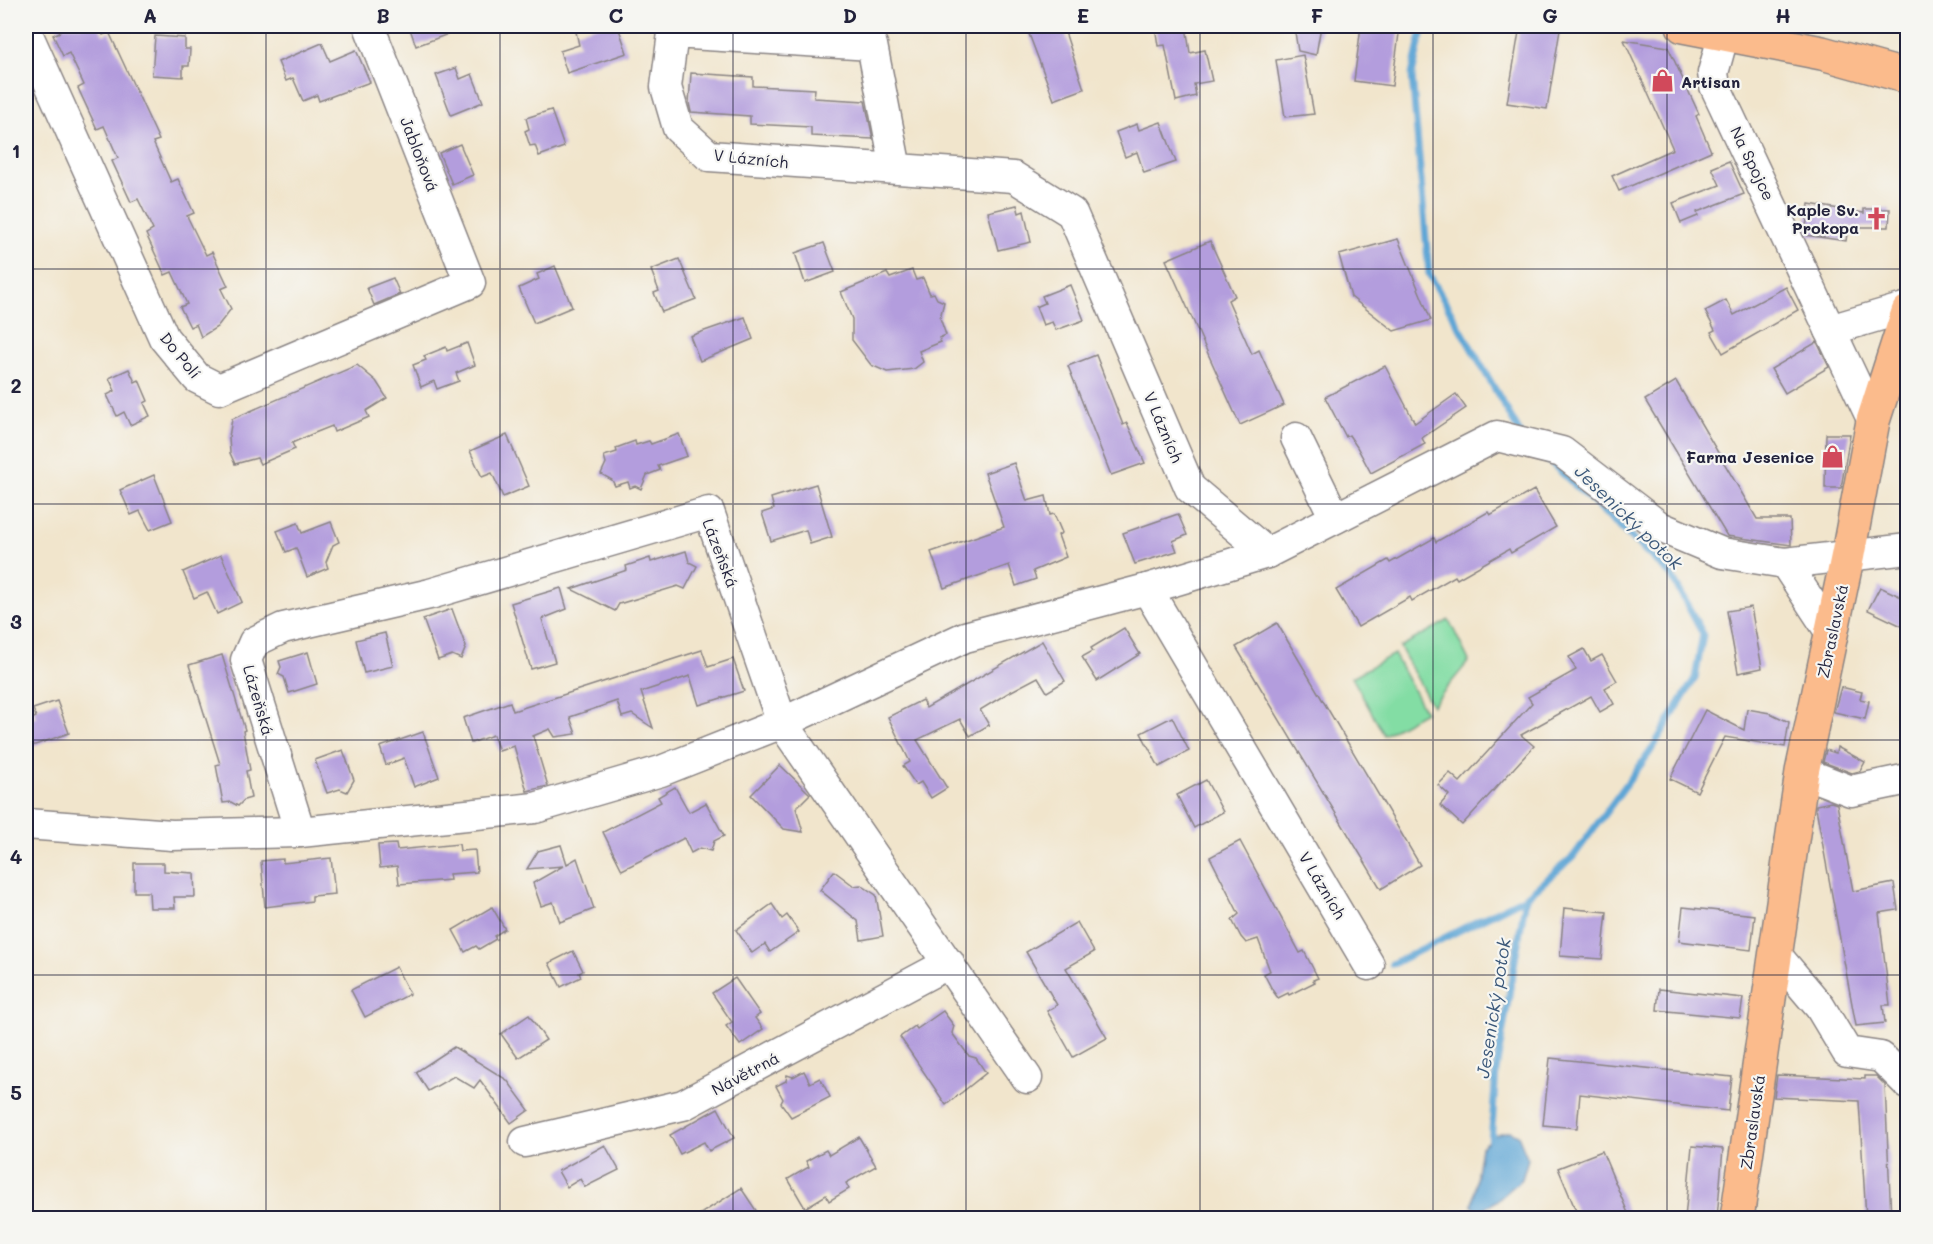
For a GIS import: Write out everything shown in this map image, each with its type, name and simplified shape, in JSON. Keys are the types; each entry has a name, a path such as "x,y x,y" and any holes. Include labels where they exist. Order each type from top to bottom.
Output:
{"main road":[{"path":"1683,26 1725,29 1908,77"},
{"name":"Zbraslavská","path":"1737,1218 1802,772 1848,554 1873,421 1908,312"}],"street":[{"name":"Jabloňová","path":"369,26 470,283"},
{"name":"Na Spojce","path":"1725,29 1713,73 1715,86 1873,421"},
{"name":"Do Polí","path":"26,31 164,338 196,378 219,389 470,283"},
{"name":"V Lázních","path":"896,169 872,45 673,33 666,87 678,128 709,156 896,169 1014,177 1072,213 1190,488 1267,553"},
{"path":"1830,330 1908,307"},
{"path":"26,824 172,835 300,832 535,808 661,771 782,723 965,637 1147,589 1267,553 1497,436 1562,452 1660,527 1722,553 1785,563 1848,554 1908,549"},
{"path":"1296,438 1335,518"},
{"name":"Lázeňská","path":"300,832 246,660 254,642 283,628 430,594 709,512 782,723"},
{"path":"1785,563 1832,633"},
{"name":"V Lázních","path":"1147,589 1369,965"},
{"path":"782,723 1027,1078"},
{"path":"1802,772 1851,791 1908,779"},
{"path":"1776,955 1820,1007 1847,1052 1881,1057 1908,1084"},
{"name":"Návětrná","path":"525,1142 683,1105 949,963"}],"green space":[{"path":"1449,620 1469,661 1432,706 1400,647"},
{"path":"1394,654 1425,712 1384,735 1352,677"}],"water":[{"path":"1510,1131 1518,1135 1528,1159 1522,1179 1498,1200 1479,1211 1472,1206 1481,1147 1497,1134"},
{"path":"1907,1131 1907,1198 1900,1175"}],"building":[{"path":"57,26 99,26 103,35 109,32 159,140 153,142 171,182 178,179 194,213 187,216 206,255 212,252 228,286 221,289 231,309 217,327 201,337 196,324 190,327 180,307 187,304 172,272 165,275 146,234 153,230 138,199 131,202 112,161 118,158 104,126 97,129 78,88 84,85 69,53 63,56 53,35 60,32"},
{"path":"409,26 467,26 467,27 416,46"},
{"path":"597,26 618,26 627,53 567,73 560,51 579,45 576,32"},
{"path":"1026,26 1063,26 1084,89 1054,100"},
{"path":"1155,26 1186,26 1190,53 1205,50 1212,81 1194,84 1196,96 1176,101 1165,45 1158,46"},
{"path":"1294,26 1321,26 1316,55 1298,51"},
{"path":"1361,26 1400,26 1392,86 1354,81"},
{"path":"1520,26 1560,30 1547,109 1507,103"},
{"path":"155,36 185,38 185,49 190,49 189,66 183,66 183,77 152,75"},
{"path":"1624,40 1668,47 1699,114 1696,116 1711,151 1619,191 1612,176 1673,149"},
{"path":"322,43 330,61 356,50 370,82 319,101 317,95 303,101 293,78 286,81 278,62"},
{"path":"1303,55 1314,114 1285,117 1276,60"},
{"path":"456,68 460,79 472,74 483,102 451,115 436,75"},
{"path":"691,73 753,77 753,86 815,89 814,98 865,101 873,139 811,136 811,127 750,124 750,116 691,112 689,103"},
{"path":"551,110 564,147 539,156 535,145 530,146 525,131 529,129 526,118"},
{"path":"1161,122 1176,162 1144,173 1137,152 1125,157 1116,132 1137,124 1139,130"},
{"path":"460,144 473,175 452,184 439,153"},
{"path":"1729,161 1744,194 1697,212 1698,216 1681,223 1673,203 1720,185 1712,168"},
{"path":"1809,204 1864,213 1864,209 1890,209 1889,227 1848,227 1846,241 1805,235"},
{"path":"1017,205 1019,213 1024,211 1031,242 998,250 988,212"},
{"path":"1398,239 1431,320 1394,331 1351,297 1339,255"},
{"path":"1210,241 1235,296 1228,300 1252,354 1259,350 1284,405 1240,425 1166,260"},
{"path":"824,243 835,272 805,283 795,253"},
{"path":"679,259 696,299 662,312 654,293 659,291 651,270"},
{"path":"555,266 572,307 534,323 519,288 539,279 537,274"},
{"path":"912,270 916,280 923,278 930,294 934,293 937,299 944,302 940,318 946,335 939,338 941,342 919,351 923,362 914,369 887,372 871,365 852,340 852,319 841,292 887,273 890,278"},
{"path":"393,278 400,294 374,305 367,288"},
{"path":"1070,285 1084,320 1056,330 1052,322 1043,325 1036,307 1045,303 1042,296"},
{"path":"1786,287 1798,310 1723,353 1711,332 1715,330 1705,311 1726,300 1734,315"},
{"path":"745,317 753,339 700,361 690,336"},
{"path":"1817,342 1829,367 1785,393 1771,369"},
{"path":"467,343 475,365 456,373 459,381 437,389 434,381 421,387 413,365 426,360 424,356 446,347 447,351"},
{"path":"1096,355 1123,425 1127,423 1145,463 1111,475 1068,366"},
{"path":"357,365 376,381 387,398 366,411 369,417 334,432 332,426 312,434 292,443 295,449 260,464 257,458 235,464 230,453 229,437 232,419"},
{"path":"1385,366 1415,423 1456,394 1466,408 1422,438 1425,444 1371,473 1349,435 1346,437 1325,397"},
{"path":"129,369 135,382 139,380 148,401 144,403 150,416 130,425 124,412 117,416 107,395 115,391 109,378"},
{"path":"1676,381 1757,519 1790,519 1791,545 1727,536 1645,400"},
{"path":"679,434 687,456 658,466 660,470 647,475 641,489 635,486 630,488 628,482 615,486 612,480 601,474 606,463 604,456 617,452 616,448 635,441 636,445 649,441 651,444"},
{"path":"1826,434 1850,434 1841,488 1825,488"},
{"path":"507,435 529,486 503,497 492,473 482,477 470,451"},
{"path":"1014,463 1027,501 1046,496 1050,515 1054,514 1062,533 1058,535 1066,557 1033,571 1036,579 1016,586 1009,565 944,588 931,552 1004,527 985,473"},
{"path":"154,475 172,521 150,530 140,511 131,515 120,490"},
{"path":"816,484 832,537 810,544 806,530 771,541 762,513 774,509 771,498"},
{"path":"1534,490 1556,527 1511,553 1509,549 1457,579 1455,576 1412,601 1410,597 1358,627 1336,590 1388,560 1390,563 1434,538 1436,542 1488,512 1490,515"},
{"path":"1178,514 1187,535 1173,541 1177,551 1135,564 1123,533"},
{"path":"331,522 339,542 333,545 326,562 328,568 307,577 296,548 286,552 277,531 298,523 302,533"},
{"path":"686,551 689,562 697,566 685,589 678,586 619,604 615,611 571,589 627,570 626,566 650,558 651,562"},
{"path":"221,555 242,602 217,614 207,592 194,598 183,572"},
{"path":"1880,587 1908,600 1908,629 1868,610"},
{"path":"561,588 567,609 542,619 555,662 531,669 511,603"},
{"path":"1751,607 1762,668 1738,673 1727,611"},
{"path":"452,609 466,647 461,659 452,655 438,660 423,619"},
{"path":"1277,623 1420,865 1381,889 1236,647"},
{"path":"1124,628 1140,654 1097,681 1082,657 1093,651 1091,648"},
{"path":"385,633 393,666 364,673 356,640"},
{"path":"1042,641 1065,681 1047,692 1038,677 1008,693 980,710 989,725 970,736 960,719 917,740 947,788 931,798 921,782 916,785 903,766 910,762 888,717 922,700 926,708"},
{"path":"1584,649 1591,661 1602,655 1617,681 1605,688 1614,704 1600,712 1591,696 1521,735 1534,746 1462,825 1440,805 1449,795 1438,785 1450,773 1460,782 1532,703 1528,697 1576,670 1569,657"},
{"path":"702,650 708,667 733,659 744,691 699,705 690,676 641,692 653,728 632,714 622,717 617,701 570,717 576,734 555,737 550,729 533,736 548,786 527,791 514,746 499,751 493,735 471,743 463,718 510,702 513,711"},
{"path":"308,652 317,684 289,693 284,677 278,674 281,667 279,661"},
{"path":"222,655 245,730 243,731 250,770 246,771 251,798 244,800 238,806 231,802 223,803 216,765 220,764 189,665"},
{"path":"1841,687 1862,692 1860,699 1869,701 1865,719 1834,712"},
{"path":"57,701 69,733 32,746 26,721 36,717 33,709"},
{"path":"1747,709 1770,713 1789,722 1785,747 1725,737 1697,792 1670,779 1705,710 1744,730"},
{"path":"1172,717 1189,751 1159,767 1141,733"},
{"path":"423,732 439,777 414,787 404,758 386,765 380,747"},
{"path":"1837,747 1865,762 1860,771 1852,773 1823,762 1826,750 1836,753"},
{"path":"343,750 354,780 347,792 340,789 327,793 315,760"},
{"path":"780,765 810,794 796,808 803,832 784,829 751,795"},
{"path":"1206,780 1223,812 1194,828 1177,795"},
{"path":"675,787 689,812 706,803 724,836 714,841 711,851 700,848 691,853 684,838 622,870 603,832 661,802 658,797"},
{"path":"1831,802 1837,804 1853,891 1894,883 1898,910 1879,913 1890,1005 1883,1005 1885,1023 1856,1026 1816,808 1816,805"},
{"path":"1240,841 1300,953 1304,951 1318,978 1313,980 1315,982 1289,995 1288,993 1278,998 1273,991 1264,974 1270,971 1258,939 1246,943 1241,937 1232,920 1239,914 1210,857"},
{"path":"396,844 397,850 459,844 460,851 475,850 477,872 449,874 450,880 399,884 397,866 380,868 378,845"},
{"path":"561,845 567,864 577,858 594,909 560,922 553,902 541,906 533,883 563,866 527,869 538,851"},
{"path":"331,858 335,894 312,896 312,901 265,907 261,861 283,859 283,863"},
{"path":"134,863 164,863 164,871 194,873 195,897 174,897 175,908 150,908 149,892 134,892"},
{"path":"834,871 854,886 861,885 876,895 883,936 861,940 858,921 820,890"},
{"path":"772,904 782,919 787,915 799,932 770,952 765,944 752,953 736,930"},
{"path":"492,907 505,929 494,936 496,939 479,949 476,946 465,952 453,930"},
{"path":"1683,907 1755,915 1751,950 1679,941"},
{"path":"1564,908 1607,912 1602,959 1560,956"},
{"path":"1077,922 1094,952 1066,968 1107,1038 1073,1057 1047,1011 1057,1005 1026,952"},
{"path":"573,951 583,971 579,973 581,977 561,987 549,963"},
{"path":"396,967 410,994 365,1017 351,990"},
{"path":"735,978 760,1014 755,1018 763,1029 740,1045 726,1026 732,1022 712,993"},
{"path":"1659,989 1743,998 1740,1018 1657,1010"},
{"path":"943,1011 954,1026 952,1033 969,1056 976,1058 986,1073 946,1105 900,1037 915,1026 917,1029"},
{"path":"529,1015 546,1040 518,1058 501,1034"},
{"path":"454,1047 507,1080 529,1110 511,1123 480,1080 474,1088 454,1076 428,1091 416,1072"},
{"path":"1550,1058 1732,1077 1728,1111 1580,1094 1577,1128 1543,1125"},
{"path":"804,1071 810,1083 820,1078 830,1097 791,1117 781,1103 783,1099 776,1086 786,1081 787,1075 793,1077"},
{"path":"1777,1075 1865,1079 1865,1076 1876,1076 1885,1085 1891,1218 1866,1218 1859,1101 1774,1097"},
{"path":"718,1108 734,1138 709,1151 704,1142 680,1154 670,1135"},
{"path":"859,1137 876,1166 846,1183 849,1189 829,1201 826,1195 805,1208 788,1179 809,1167 806,1161 826,1150 829,1155"},
{"path":"605,1145 619,1170 585,1187 580,1179 567,1187 558,1171"},
{"path":"1692,1146 1723,1149 1717,1218 1685,1218"},
{"path":"1602,1151 1630,1218 1579,1218 1558,1168"},
{"path":"741,1188 761,1218 694,1218"}],"waterway":[{"name":"Jesenický potok","path":"1423,26 1412,75 1429,274 1520,433"},
{"name":"Jesenický potok","path":"1491,1145 1496,1070 1526,897 1573,857 1650,752 1695,678 1703,634 1671,575 1547,459"},
{"path":"1392,964 1526,897"},
{"name":"Jesenický potok","path":"1478,1218 1481,1203"}],"place":[{"name":"Artisan","path":"1663,81"},
{"name":"Kaple Sv. Prokopa","path":"1877,218"},
{"name":"Farma Jesenice","path":"1832,456"}]}
